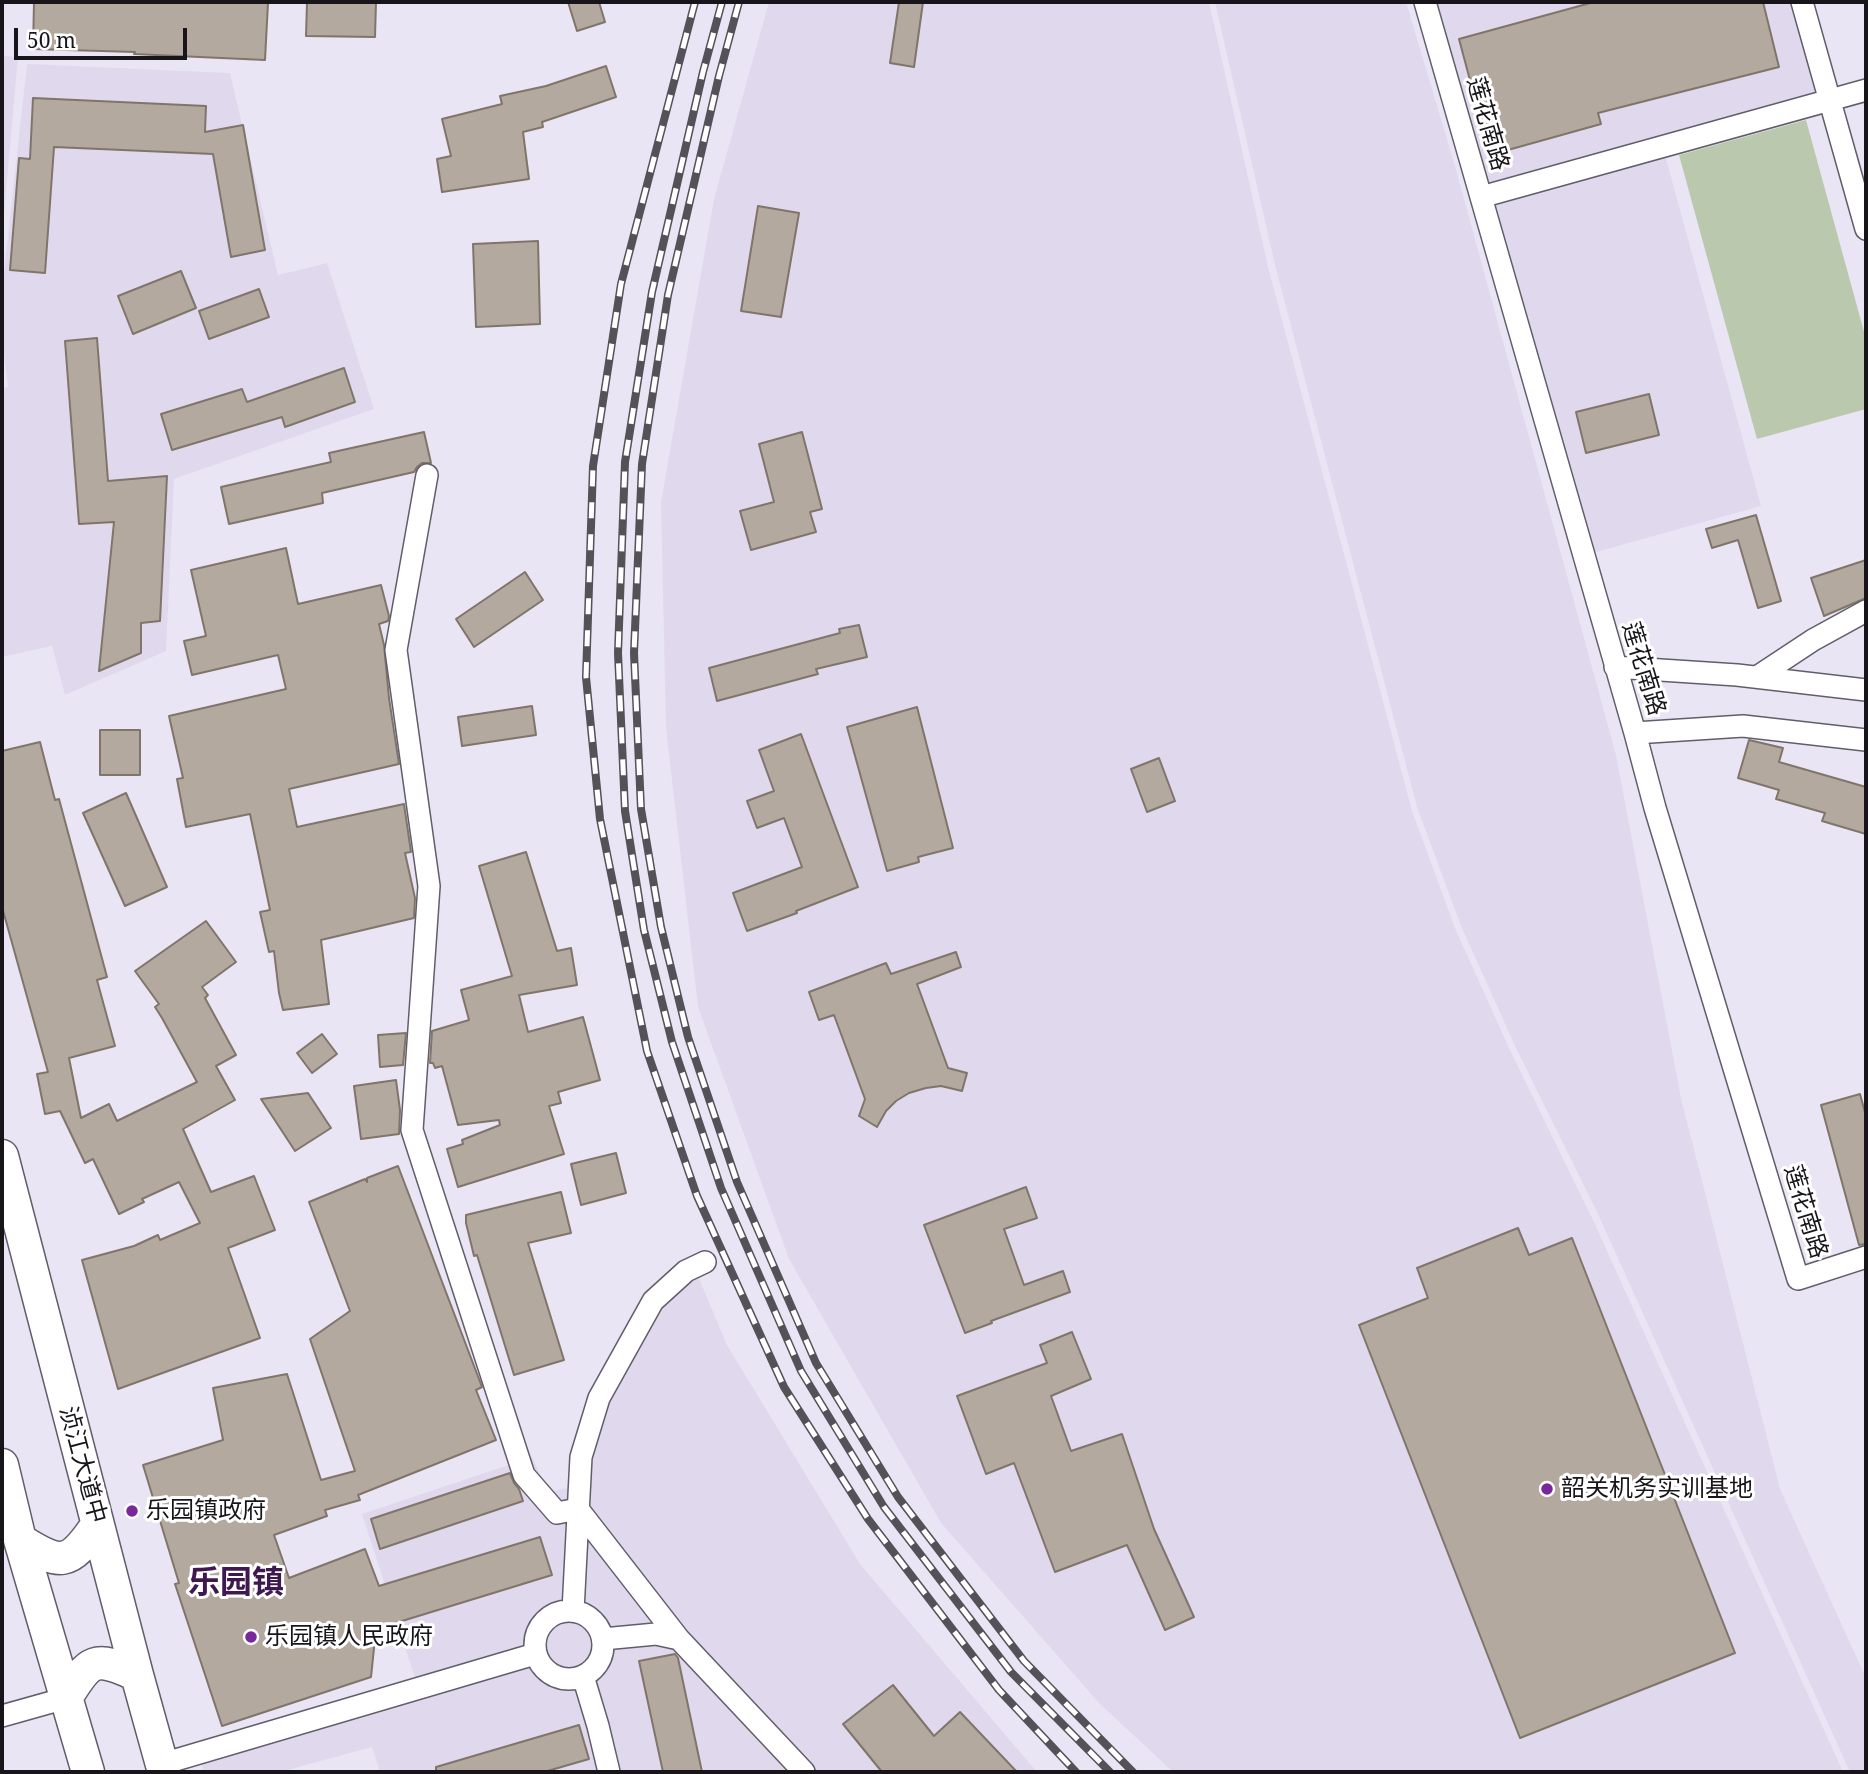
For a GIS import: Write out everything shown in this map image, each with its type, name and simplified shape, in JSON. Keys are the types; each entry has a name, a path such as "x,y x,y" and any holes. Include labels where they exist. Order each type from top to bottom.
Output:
{"main road":[{"name":"浈江大道中","path":"2,1156 163,1768"},
{"path":"2,1465 20,1541 88,1772"},
{"path":"20,1541 51,1558 66,1557 80,1549 97,1525"},
{"path":"66,1698 83,1672 100,1662 137,1675"}],"street":[{"name":"莲花南路","path":"1425,2 1659,822 1798,1279 1866,1256"},
{"path":"1802,2 1866,229"},
{"path":"1481,197 1866,90"},
{"path":"427,475 396,650 429,886 412,1130 524,1475 557,1513 578,1509"},
{"path":"1757,677 1813,640 1866,611"},
{"path":"1615,667 1757,677 1866,690"},
{"path":"1635,733 1743,726 1866,740"},
{"path":"573,1611 581,1457 599,1398 653,1301 686,1271 705,1262"},
{"path":"578,1509 680,1639 804,1772"},
{"path":"573,1611 593,1620 603,1639 600,1660 593,1670 571,1679 559,1678 549,1673 540,1665 535,1654 537,1632 543,1622 562,1612 573,1611"},
{"path":"603,1639 656,1634 680,1639"},
{"path":"163,1768 535,1654"},
{"path":"583,1676 608,1772"},
{"path":"2,1716 66,1698"}],"shaded area":[{"path":"769,2 1209,2 1268,267 1412,811 1455,928 1509,1048 1593,1220 1843,1772 1173,1772 1099,1703 941,1523 789,1259 698,1007 666,728 661,502 714,199"},
{"path":"1215,2 1406,2 1455,166 1616,755 1681,1098 1780,1489 1866,1678 1866,1772 1850,1772 1598,1214 1515,1046 1461,926 1417,807 1275,265"},
{"path":"1431,2 1790,2 1816,96 1482,189"},
{"path":"2,56 18,57 2,237"},
{"path":"27,64 230,73 278,275 327,263 374,409 174,479 166,651 65,695 52,646 2,657 2,388 8,387 2,339 2,290"},
{"path":"1665,155 1761,506 1589,554 1492,204"},
{"path":"690,1257 727,1345 860,1564 1037,1772 380,1772 372,1747 280,1772 204,1772 196,1744 416,1681 362,1514 532,1457 549,1492 571,1487 587,1395 644,1292"}],"green space":[{"path":"1806,120 1866,339 1866,409 1757,439 1679,155"}],"building":[{"path":"34,2 268,3 265,60 33,49"},
{"path":"307,2 376,2 375,37 306,36"},
{"path":"568,2 599,2 605,22 577,31"},
{"path":"899,2 923,2 914,67 890,63"},
{"path":"1594,2 1763,2 1779,67 1598,113 1601,124 1490,155 1459,39"},
{"path":"606,66 616,97 542,122 543,127 523,132 529,179 442,192 437,159 451,156 442,119 502,104 500,96 546,86"},
{"path":"33,98 206,106 205,132 243,125 265,250 231,257 213,154 54,147 45,273 10,270 19,158 30,159"},
{"path":"758,206 799,213 781,317 741,311"},
{"path":"538,241 540,324 476,327 473,244"},
{"path":"181,271 196,308 133,334 118,296"},
{"path":"259,289 269,317 209,339 199,311"},
{"path":"97,338 108,481 167,476 160,621 141,623 141,653 99,671 114,522 79,524 65,341"},
{"path":"344,368 355,402 285,427 282,417 172,450 161,414 242,389 247,402"},
{"path":"1649,394 1659,435 1586,453 1576,412"},
{"path":"424,432 431,463 422,463 414,472 322,493 323,503 229,524 221,487 331,462 329,453"},
{"path":"802,432 822,509 810,512 816,532 751,550 740,511 774,502 759,444"},
{"path":"1756,515 1781,601 1758,608 1738,540 1712,548 1706,529"},
{"path":"286,548 298,604 381,585 389,616 388,621 379,624 399,764 289,789 297,827 404,804 411,852 405,853 415,898 414,918 321,940 329,1004 283,1010 274,951 269,952 260,912 270,910 250,814 186,827 177,779 183,778 169,716 286,689 278,655 192,675 184,641 206,636 191,570"},
{"path":"1866,560 1866,598 1824,616 1811,578"},
{"path":"525,572 543,600 474,647 456,619"},
{"path":"859,625 867,657 816,669 818,674 717,701 709,668 840,633 839,629"},
{"path":"532,706 536,735 462,746 458,717"},
{"path":"917,707 953,848 918,857 919,862 887,871 847,727"},
{"path":"100,730 140,730 140,775 100,775"},
{"path":"801,734 858,887 747,931 733,893 802,867 784,818 757,828 747,801 774,791 759,750"},
{"path":"1749,740 1783,748 1779,762 1866,787 1866,834 1822,821 1825,813 1776,799 1779,790 1738,778"},
{"path":"40,742 55,800 59,799 107,977 97,980 115,1046 69,1058 81,1118 109,1104 117,1121 197,1082 155,1007 159,1004 135,971 206,921 236,962 202,987 208,995 205,998 236,1055 216,1066 235,1100 183,1129 211,1192 254,1176 275,1230 228,1248 260,1338 118,1389 82,1260 134,1246 158,1235 160,1240 200,1223 179,1182 142,1199 144,1202 119,1214 93,1159 85,1163 60,1111 45,1114 37,1074 48,1072 2,907 2,751"},
{"path":"1159,758 1175,801 1147,812 1131,769"},
{"path":"126,793 167,887 125,906 83,813"},
{"path":"526,852 557,951 571,948 577,985 519,995 528,1032 583,1017 600,1080 558,1092 561,1103 549,1106 564,1154 458,1187 447,1149 500,1125 499,1120 458,1125 442,1066 435,1068 433,1063 430,1063 432,1031 469,1020 461,990 512,976 479,866"},
{"path":"956,952 961,967 917,984 948,1068 967,1073 962,1091 941,1086 909,1093 886,1111 877,1127 859,1116 865,1099 834,1015 819,1020 809,992 886,963 891,974"},
{"path":"406,1033 403,1065 380,1067 378,1035"},
{"path":"322,1034 337,1054 312,1073 297,1053"},
{"path":"396,1080 400,1110 399,1134 361,1139 354,1086"},
{"path":"308,1093 331,1128 295,1151 261,1099"},
{"path":"1860,1094 1866,1116 1866,1244 1859,1245 1821,1105"},
{"path":"616,1153 626,1193 581,1205 571,1164"},
{"path":"398,1166 482,1387 476,1390 496,1440 358,1495 360,1500 325,1510 327,1516 274,1535 289,1578 365,1549 379,1586 540,1537 552,1575 376,1629 371,1677 222,1726 175,1584 179,1583 143,1465 223,1440 213,1388 287,1374 321,1480 355,1471 310,1339 350,1311 309,1202 365,1179 367,1182 367,1178"},
{"path":"1026,1187 1037,1218 1004,1229 1024,1285 1063,1271 1070,1292 965,1333 924,1225"},
{"path":"561,1192 571,1233 528,1243 564,1360 514,1375 477,1255 474,1256 466,1215"},
{"name":"韶关机务实训基地","path":"1518,1228 1529,1255 1572,1238 1735,1653 1520,1738 1359,1325 1428,1298 1417,1268"},
{"path":"1072,1332 1091,1379 1051,1396 1071,1451 1122,1434 1154,1529 1194,1617 1165,1630 1127,1545 1055,1572 1014,1463 986,1474 957,1396 1047,1363 1040,1345"},
{"path":"510,1473 523,1501 380,1549 371,1519"},
{"path":"675,1654 702,1772 663,1772 639,1661"},
{"path":"893,1685 934,1736 960,1712 1017,1772 882,1772 843,1724"},
{"path":"579,1725 589,1759 544,1772 436,1772 436,1767"}],"railway":[{"path":"695,2 621,284 593,466 586,677 600,819 647,1051 697,1196 784,1387 868,1519 999,1690 1076,1772"},
{"path":"722,2 652,292 625,462 618,653 625,811 644,930 672,1042 721,1188 801,1371 884,1507 1011,1672 1110,1772"},
{"path":"739,2 668,295 642,464 634,653 641,809 661,927 688,1037 737,1182 816,1363 898,1497 1024,1661 1133,1772"}],"place":[{"name":"韶关机务实训基地","path":"1547,1489"},
{"name":"乐园镇政府","path":"132,1511"},
{"name":"乐园镇人民政府","path":"251,1637"}],"district":[{"name":"乐园镇","path":"236,1584"}]}
